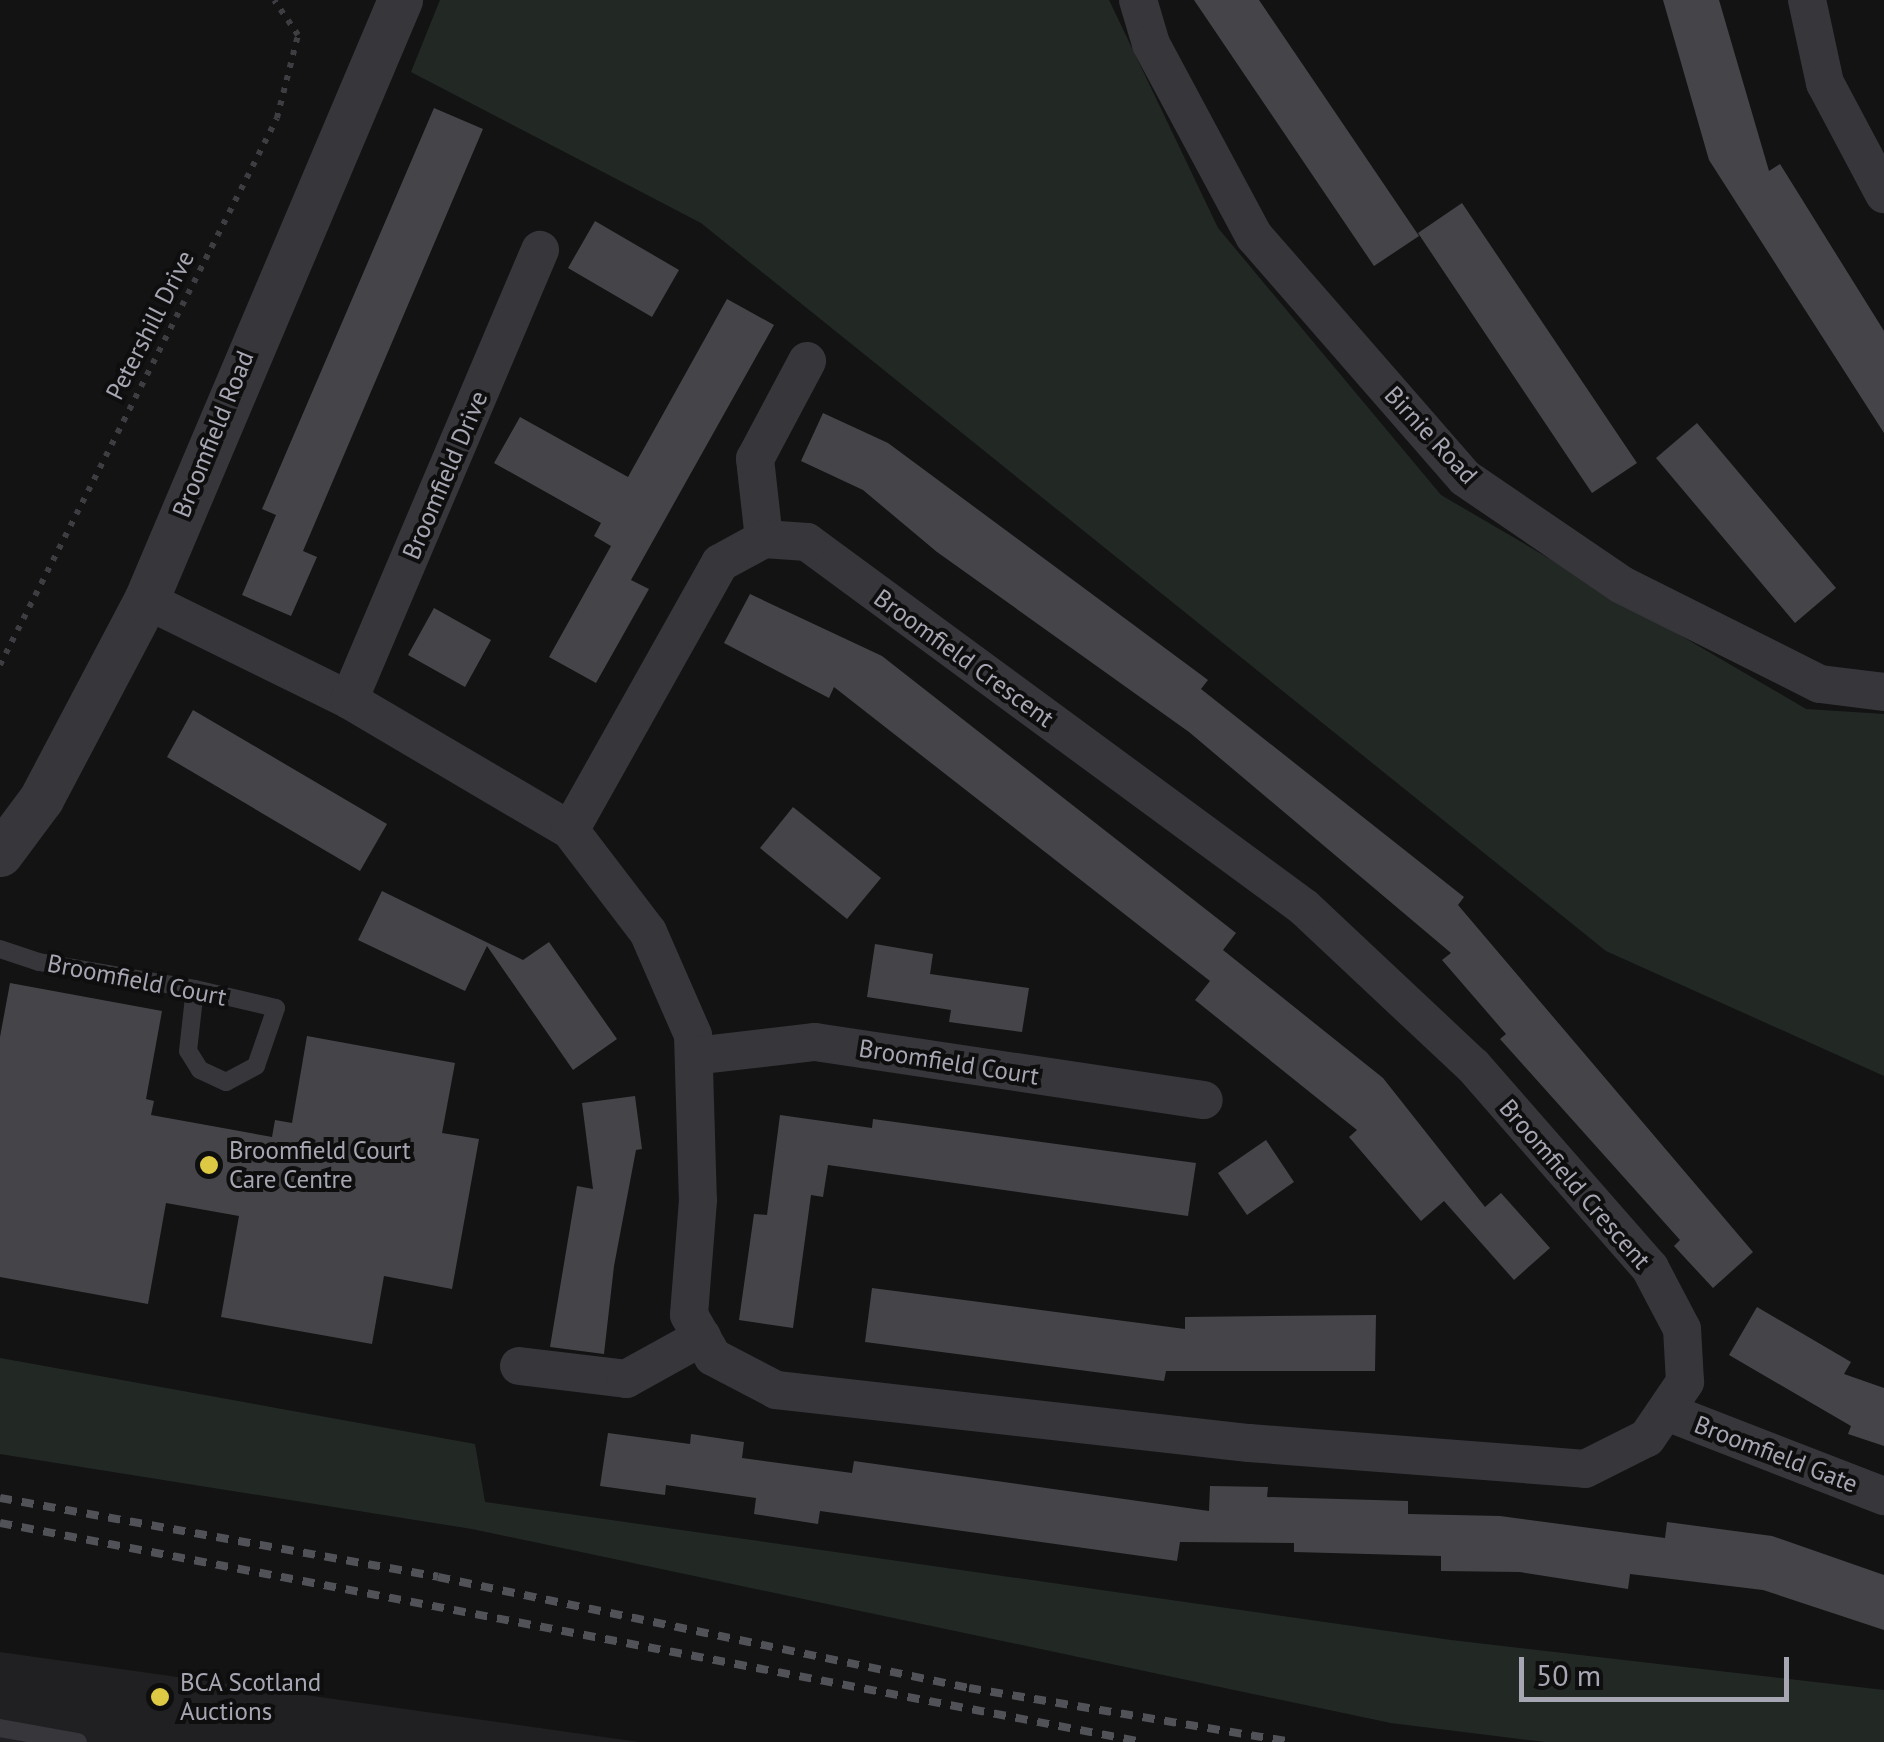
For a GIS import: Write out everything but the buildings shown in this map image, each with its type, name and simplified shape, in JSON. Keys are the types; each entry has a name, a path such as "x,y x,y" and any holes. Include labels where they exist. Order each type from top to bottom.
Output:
{"street":[{"name":"Broomfield Road","path":"0,854 41,799 146,600 400,0"},
{"name":"Birnie Road","path":"1138,0 1151,44 1254,236 1465,478 1622,585 1820,684 1884,692"},
{"path":"1808,0 1825,82 1884,194"},
{"name":"Broomfield Drive","path":"349,700 540,250"},
{"path":"570,830 720,563 764,540 754,460 808,361"},
{"name":"Broomfield Crescent","path":"702,1337 712,1357 776,1390 1249,1444 1585,1468 1647,1438 1668,1412 1684,1382 1682,1329 1650,1268 1473,1066 1305,908 808,542 764,540"},
{"path":"146,600 349,700 570,830 648,932 693,1034 698,1200 688,1315 702,1337 626,1379 519,1366"},
{"name":"Broomfield Court","path":"694,1056 815,1042 1204,1100"},
{"name":"Broomfield Gate","path":"1668,1412 1884,1496"}],"lane":[{"name":"Broomfield Court","path":"0,948 195,990 276,1008 256,1066 226,1082 200,1070 188,1051 195,990"},
{"path":"0,1728 78,1742"}],"path":[{"name":"Petershill Drive","path":"0,664 278,118 298,35 274,0"}],"shaded area":[{"path":"440,0 1109,0 1218,228 1441,495 1806,709 1884,714 1884,1076 1606,951 701,223 411,72"},
{"path":"0,1358 475,1444 485,1502 1451,1640 1884,1690 1884,1742 1545,1742 1391,1723 472,1529 0,1454"},
{"name":"BCA Scotland Auctions","path":"0,1652 639,1742 0,1742"}],"railway":[{"path":"0,1498 438,1577 969,1688 1290,1742"},
{"path":"0,1523 1143,1742"}],"place":[{"name":"Broomfield Court Care Centre","path":"209,1165"},
{"name":"BCA Scotland Auctions","path":"160,1697"}]}
